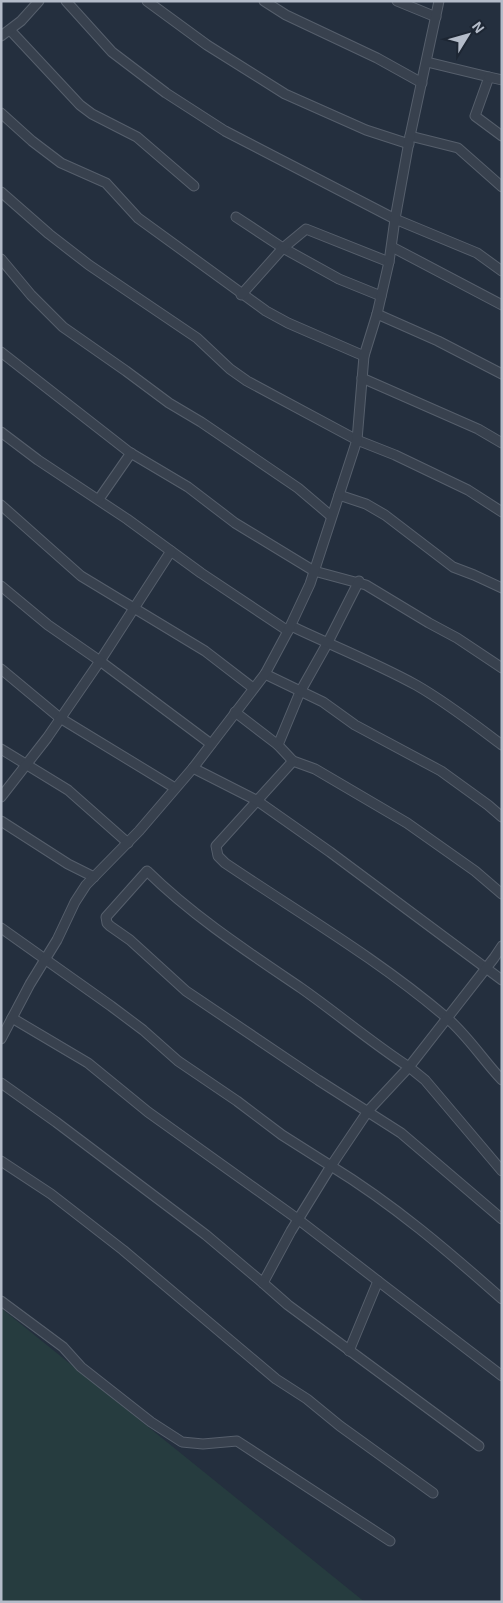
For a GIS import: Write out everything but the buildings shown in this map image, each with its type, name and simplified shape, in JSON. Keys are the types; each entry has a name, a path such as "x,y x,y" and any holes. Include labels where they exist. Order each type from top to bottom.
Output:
{"street":[{"path":"1,36 21,21 39,1"},
{"path":"66,1 112,52 166,93 225,131 395,219 477,252 502,271"},
{"path":"147,1 207,45 285,94 366,130 458,148 502,187"},
{"path":"264,1 280,12 377,58 422,83"},
{"path":"397,1 436,17"},
{"path":"1,1039 30,984 57,940 74,902 94,877 128,843 193,768 265,674 290,629 314,571 357,440 364,356 377,314 389,262 410,140 439,1"},
{"path":"10,30 80,105 92,114 137,137 194,186"},
{"path":"427,62 502,80"},
{"path":"490,77 475,116 502,136"},
{"path":"1,114 61,163 106,183 138,218 241,295 288,323 364,356"},
{"path":"1,192 49,234 89,265 197,338 230,370 247,381 357,440 403,458 468,490 502,512"},
{"path":"236,217 284,248 339,278 380,296"},
{"path":"241,295 284,248 306,229 389,262"},
{"path":"392,247 502,305"},
{"path":"1,259 31,295 63,327 126,370 169,403 201,422 298,488 331,516"},
{"path":"377,314 438,341 502,374"},
{"path":"1,352 130,453 188,487 235,523 314,571 359,582 456,638 502,668"},
{"path":"362,378 469,424 502,443"},
{"path":"1,432 38,460 171,551 290,629 385,669 418,686 438,698 502,745"},
{"path":"99,500 130,453"},
{"path":"339,495 366,504 385,515 453,567 502,588"},
{"path":"1,505 82,576 204,651 253,688"},
{"path":"1,797 26,766 100,661 171,551"},
{"path":"278,745 300,692 359,582"},
{"path":"1,586 48,625 100,661 211,744"},
{"path":"1,669 60,718 175,788"},
{"path":"265,674 323,702 355,725 441,772 502,817"},
{"path":"236,712 278,745 293,760 315,769 406,823 468,866 502,894"},
{"path":"1,749 68,790 128,843"},
{"path":"293,760 216,846 218,856 369,959 447,1018 502,1080"},
{"path":"193,768 256,800 330,852 502,980"},
{"path":"1,821 68,864 94,877"},
{"path":"502,1171 426,1080 302,989 234,944 168,892 147,871 106,917 107,923 110,926 130,940 186,991 295,1065 401,1133 502,1219"},
{"path":"1,928 112,1006 178,1061 282,1134 371,1191 421,1229 502,1300"},
{"path":"263,1282 331,1166 368,1111 409,1067 502,946"},
{"path":"12,1018 88,1063 148,1112 299,1220 502,1376"},
{"path":"1,1084 56,1122 206,1235 288,1305 479,1446"},
{"path":"1,1161 51,1194 122,1250 276,1379 307,1399 340,1426 433,1492"},
{"path":"349,1351 378,1281"},
{"path":"1,1302 63,1348 81,1367 152,1422 182,1442 203,1444 237,1441 390,1541"}],"green space":[{"path":"1,1308 361,1599 365,1602 1,1602"}]}
